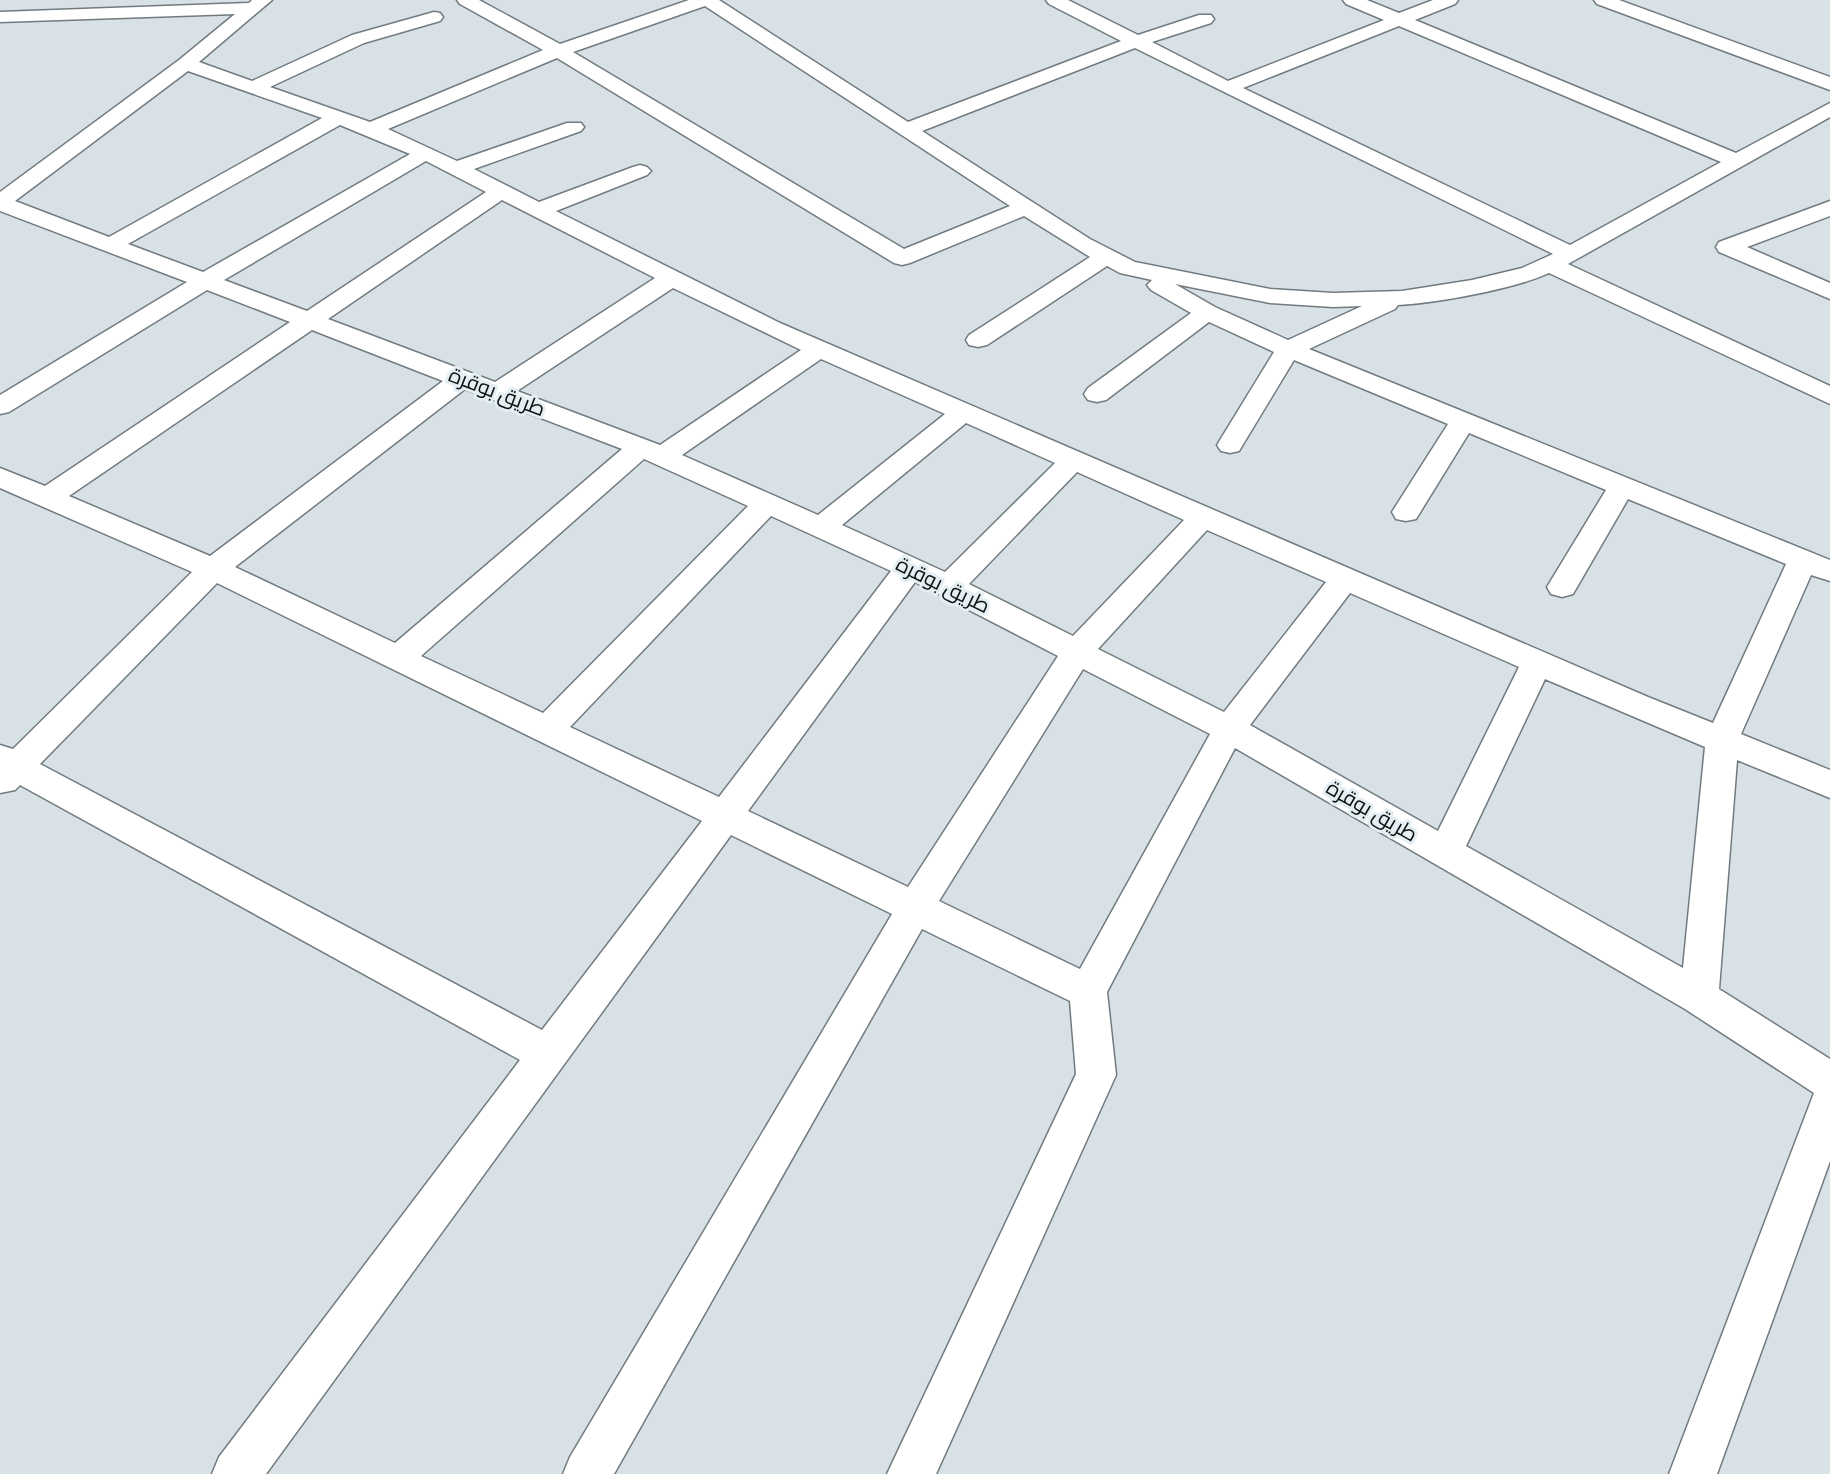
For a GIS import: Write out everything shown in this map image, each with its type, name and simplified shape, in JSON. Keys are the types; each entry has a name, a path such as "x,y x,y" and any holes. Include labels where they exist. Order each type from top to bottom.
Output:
{"street":[{"path":"466,0 558,51 902,258 1025,208"},
{"path":"371,129 558,51 706,0 1082,244 1207,312 1288,349 1463,422 1817,566 1722,740 1700,997"},
{"path":"1055,0 1227,88 1571,254"},
{"path":"1352,0 1737,161"},
{"path":"1227,88 1449,0"},
{"path":"1603,0 1830,84"},
{"path":"0,17 258,4"},
{"path":"0,202 186,64 258,4"},
{"path":"254,87 358,39 434,17"},
{"path":"906,130 1136,42 1205,19"},
{"path":"186,64 339,117 426,153 771,328 1537,662 1830,783"},
{"path":"978,340 1117,263 1270,296 1333,300 1402,298 1472,287 1530,273 1571,254 1830,109"},
{"path":"110,245 339,117"},
{"path":"456,168 574,127"},
{"path":"0,406 205,281 426,153"},
{"path":"538,210 640,171"},
{"path":"48,497 501,191"},
{"name":"طريق بوقرة","path":"0,202 652,452 910,567 1229,729 1700,997 1830,1081"},
{"path":"1825,214 1728,247 1830,292"},
{"path":"1549,264 1830,396"},
{"path":"497,392 672,278"},
{"path":"1230,445 1288,349 1402,298"},
{"path":"1097,394 1207,312"},
{"path":"398,658 652,452 820,349"},
{"path":"462,379 213,569 6,769 548,1054"},
{"path":"820,527 964,412"},
{"path":"1406,512 1463,422"},
{"path":"948,587 1074,460"},
{"path":"0,477 213,569 1088,991"},
{"path":"1562,587 1622,487"},
{"path":"547,730 767,503"},
{"path":"587,1474 915,908 1077,652 1203,517"},
{"path":"236,1474 910,567"},
{"path":"911,1474 1096,1076 1088,991 1229,729 1345,579"},
{"path":"1445,853 1537,662"},
{"path":"1693,1474 1830,1104"}]}
